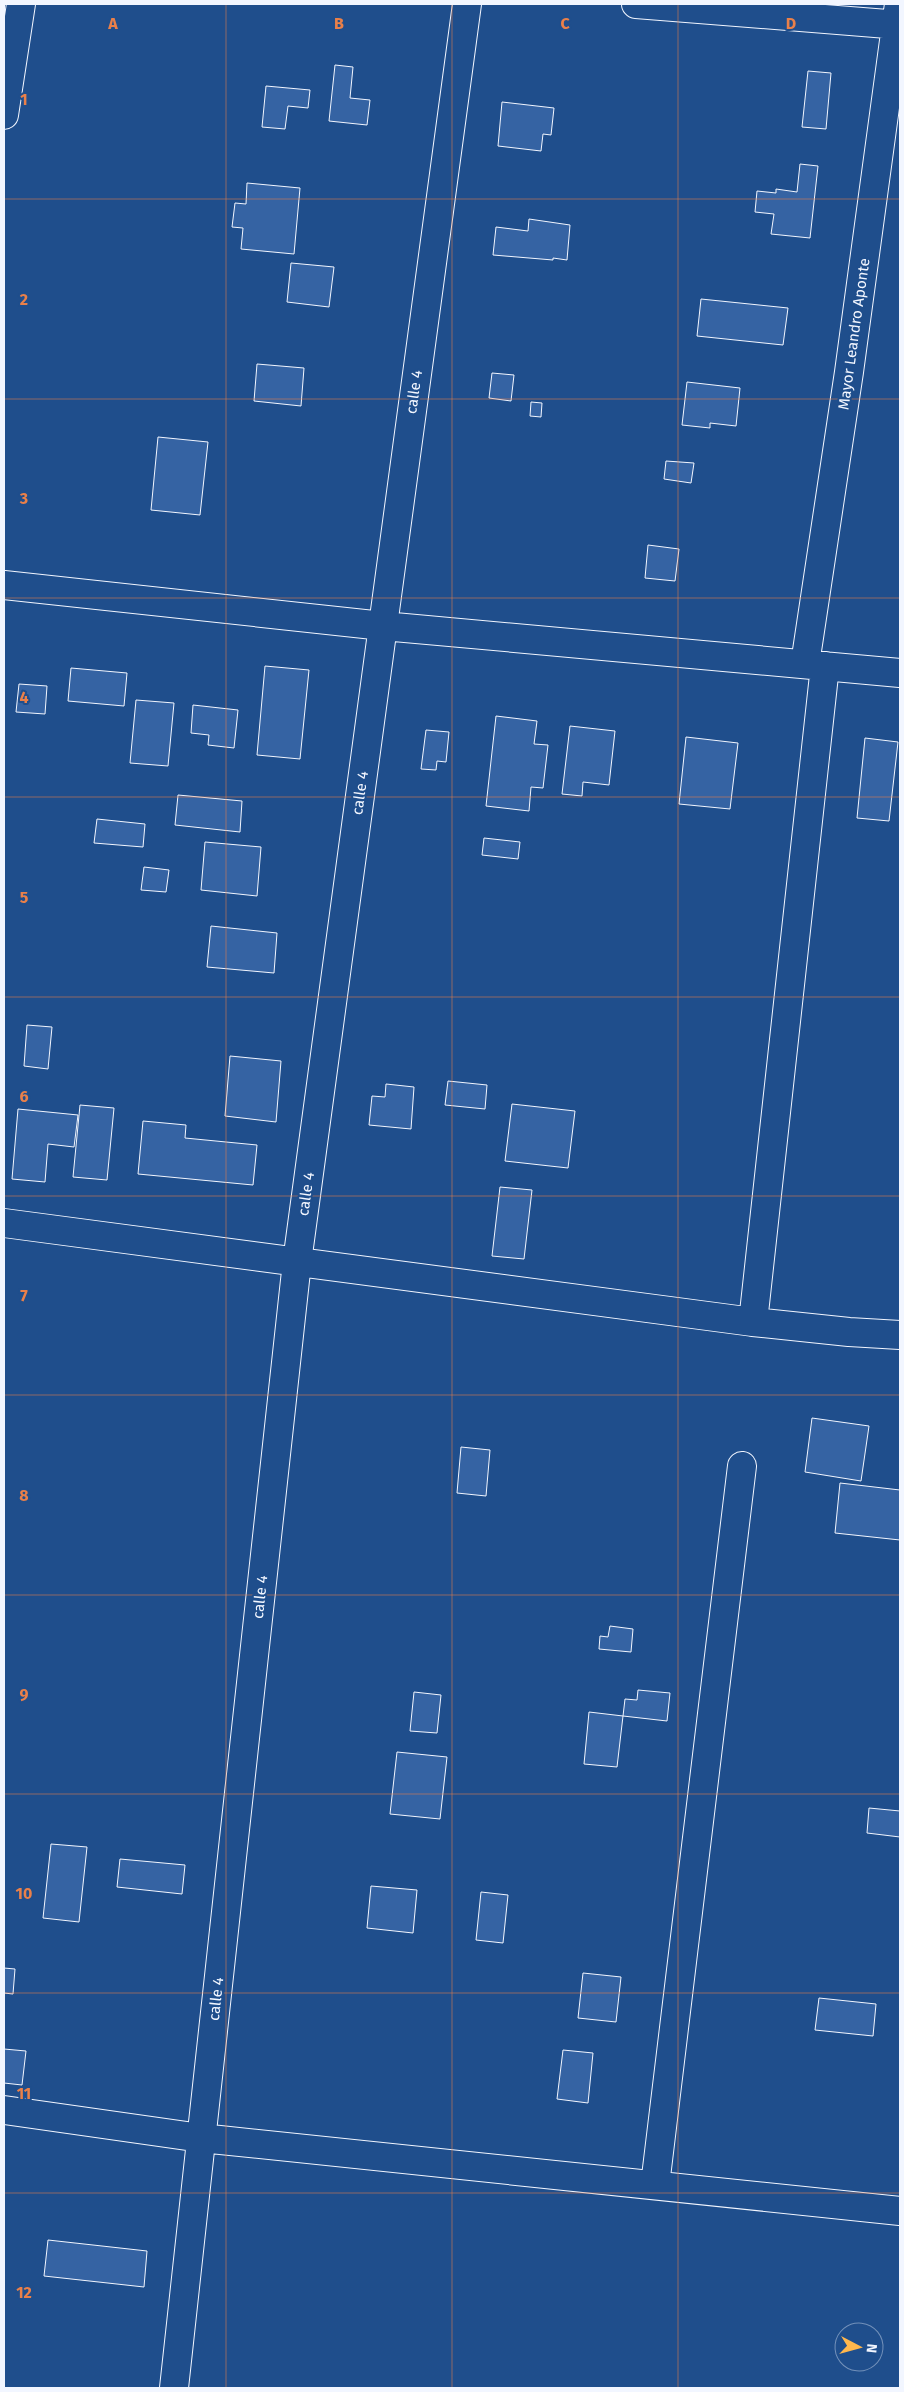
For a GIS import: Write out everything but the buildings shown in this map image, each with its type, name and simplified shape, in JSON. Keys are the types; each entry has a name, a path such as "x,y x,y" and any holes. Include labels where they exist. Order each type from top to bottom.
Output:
{"street":[{"path":"4,115 21,4"},
{"name":"calle 4","path":"174,2388 297,1262 467,4"},
{"path":"636,4 899,18"},
{"name":"Mayor Leandro Aponte","path":"753,1322 815,665 849,372 899,18"},
{"path":"4,585 383,626 900,673"},
{"path":"4,1223 753,1322 849,1332 900,1335"},
{"path":"655,2185 742,1466"},
{"path":"4,2110 201,2138 900,2212"}]}
